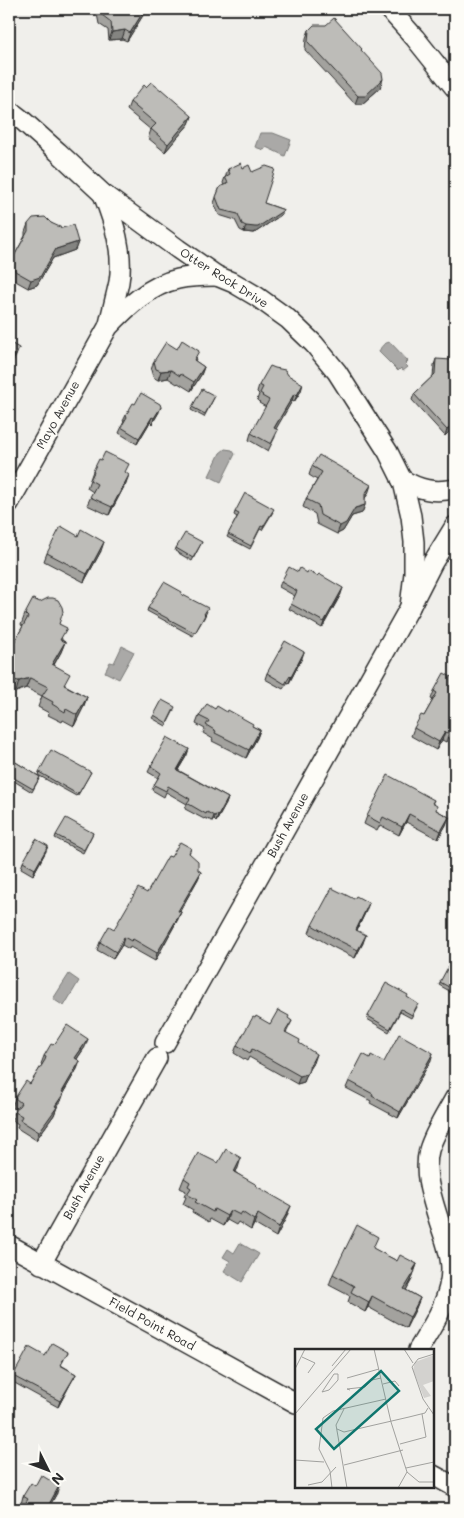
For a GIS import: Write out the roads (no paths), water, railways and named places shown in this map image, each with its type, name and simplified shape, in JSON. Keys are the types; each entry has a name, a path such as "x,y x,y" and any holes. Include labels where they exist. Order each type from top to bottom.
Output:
{"street":[{"path":"389,9 416,38 455,88"},
{"name":"Otter Rock Drive","path":"9,110 103,194 178,250 217,276 234,283 256,296 288,318 314,344 337,372 388,452 401,479 411,516 414,542 414,573 410,607"},
{"name":"Mayo Avenue","path":"9,503 108,326 119,280 119,258 112,218 103,194"},
{"name":"Mayo Avenue","path":"108,326 123,312 157,287 176,279 192,276 217,276"},
{"path":"401,479 422,490 455,489"},
{"name":"Bush Avenue","path":"41,1264 410,607 433,562 455,526"},
{"path":"419,1349 440,1312 448,1291 451,1269 446,1244 430,1192 428,1172 429,1150 455,1098"},
{"name":"Field Point Road","path":"9,1245 295,1402"},
{"path":"434,1476 455,1487"}]}
